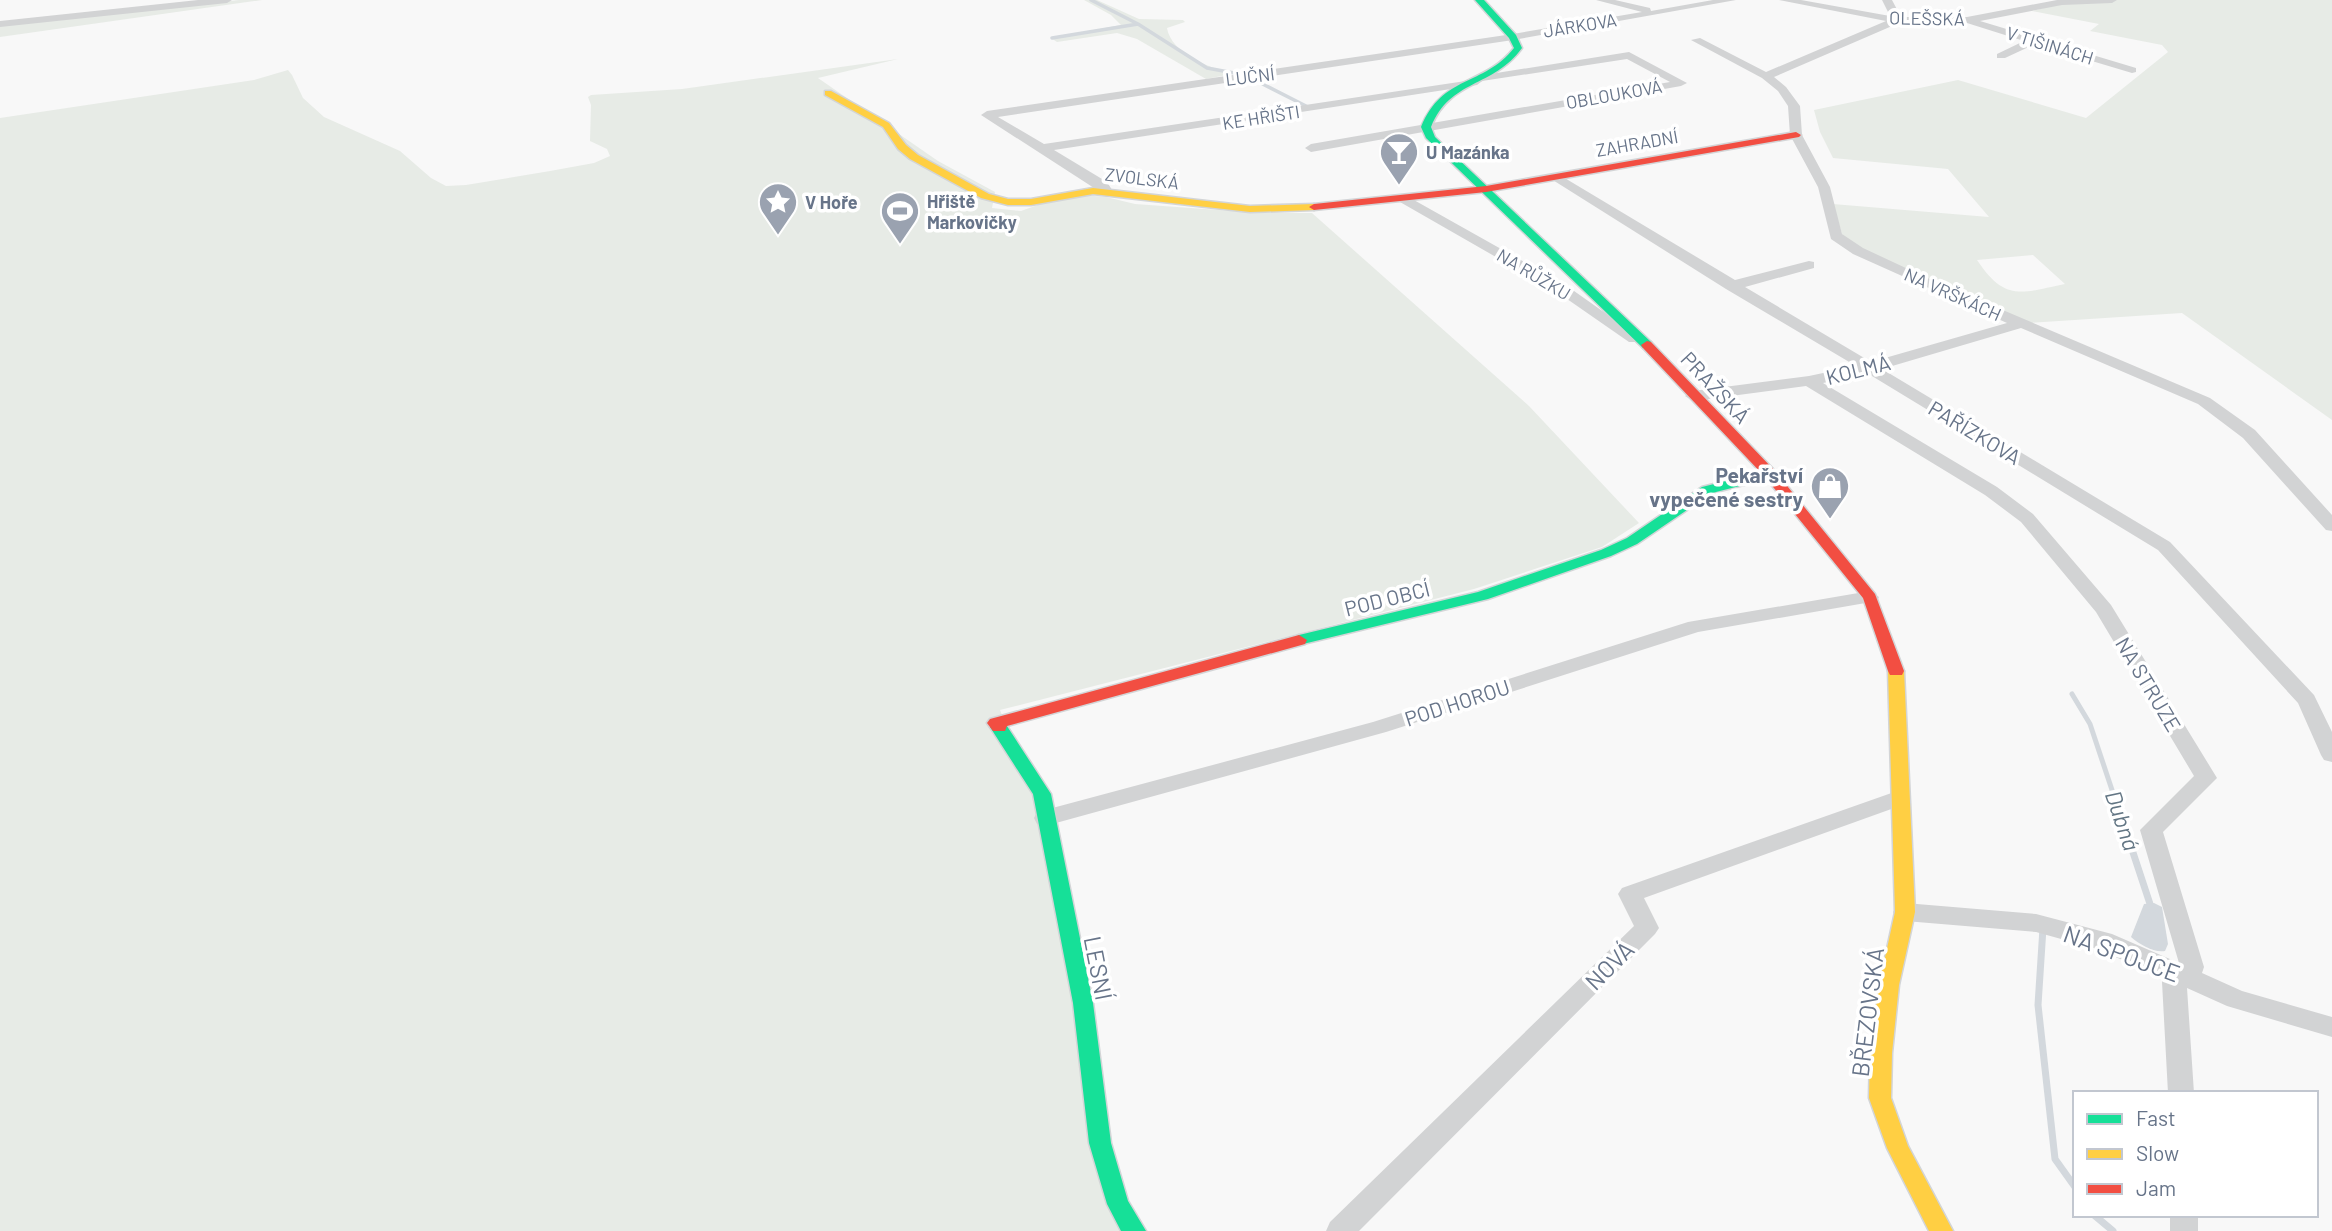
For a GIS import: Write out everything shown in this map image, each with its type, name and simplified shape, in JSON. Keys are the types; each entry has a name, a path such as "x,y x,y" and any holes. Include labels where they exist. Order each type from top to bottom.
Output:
{"street":[{"path":"0,24 227,0"},
{"path":"1311,148 1426,127 1438,100 1480,80 1515,55 1518,48 1513,37 1479,0"},
{"path":"1601,0 1658,13"},
{"name":"JÁRKOVA","path":"1513,37 1731,0"},
{"name":"OLEŠSKÁ","path":"1784,0 1897,20 1967,20 2062,2 2112,0"},
{"path":"1766,76 1897,20 1887,0"},
{"name":"V TIŠINÁCH","path":"1967,20 2132,70"},
{"name":"LUČNÍ","path":"1044,148 987,115 1513,37"},
{"name":"NA VRŠKÁCH","path":"1696,40 1766,76 1782,89 1794,106 1796,135 1824,187 1836,236 1858,251 2019,324 2204,401 2249,434 2332,526"},
{"path":"2001,56 2034,40"},
{"name":"OBLOUKOVÁ","path":"1426,127 1681,83 1629,55 1480,80"},
{"name":"KE HŘIŠTI","path":"1044,148 1480,80"},
{"name":"ZVOLSKÁ","path":"828,93 886,125 902,147 914,157 985,196 1007,202 1031,202 1093,191 1250,209 1307,208 1486,190"},
{"name":"PRAŽSKÁ","path":"1426,127 1431,138 1658,356 1693,396 1770,474 1870,597 1896,665 1905,912"},
{"name":"ZAHRADNÍ","path":"1486,190 1796,135"},
{"path":"1044,148 1102,185 1108,193"},
{"name":"PAŘÍZKOVA","path":"1554,177 2164,546 2307,700 2332,755"},
{"name":"NA RŮŽKU","path":"1405,199 1562,289 1658,356"},
{"path":"1731,286 1809,265"},
{"name":"KOLMÁ","path":"1693,396 1809,381 1868,368 2019,324"},
{"name":"NA STRUZE","path":"1809,381 1991,491 2027,518 2104,609 2206,778 2151,830 2192,967 2188,977"},
{"name":"POD OBCÍ","path":"996,723 1304,639 1483,596 1606,553 1632,541 1707,490 1770,474"},
{"name":"POD HOROU","path":"1045,818 1380,727 1695,626 1870,597"},
{"name":"LESNÍ","path":"996,723 1042,794 1083,1003 1100,1143 1118,1204 1134,1231"},
{"name":"NOVÁ","path":"1339,1231 1647,928 1630,894 1900,798"},
{"name":"NA SPOJCE","path":"1905,912 2036,923 2103,941 2236,999 2332,1027"},
{"name":"BŘEZOVSKÁ","path":"1905,912 1889,985 1881,1053 1880,1098 1898,1149 1941,1231"},
{"path":"2180,1091 2174,982 2188,977"}],"shaded area":[{"path":"239,0 262,0 0,37 0,26"},
{"path":"1084,0 1097,0 1139,19 1183,20 1185,22 1167,28 1176,46 1206,65 1237,73 1206,79 1137,39 1117,33 1057,42 1051,38 1121,25 1111,15"},
{"path":"2116,0 2332,0 2332,420 2182,313 2030,323 1860,250 1842,234 1833,204 1989,217 1948,169 1833,158 1820,132 1814,110 1958,80 2086,118 2168,52 2162,45 2090,31 2099,24 2032,11 2064,3","holes":["2033,255 2065,284 2015,291 1996,283 1977,260"]},
{"path":"898,59 818,78 938,161 995,192 992,208 1021,211 1046,202 1083,195 1135,204 1261,213 1312,213 1529,406 1639,523 1602,547 1474,589 1000,710 1034,798 1120,1231 0,1231 0,118 254,80 288,70 303,98 324,117 400,151 431,178 446,186 466,185 594,163 610,156 607,149 590,141 591,105 588,97 591,95 682,89"},
{"path":"2154,903 2162,907 2168,944 2165,951 2142,945 2131,937 2144,904"}],"waterway":[{"path":"1091,0 1138,24"},
{"path":"1052,38 1138,24"},
{"path":"1138,24 1207,68 1245,75 1306,106"},
{"name":"Dubná","path":"2072,694 2090,724 2114,796"},
{"name":"Dubná","path":"2114,795 2152,910"},
{"name":"Dubná","path":"2043,928 2038,1005 2055,1159 2073,1184"},
{"name":"Dubná","path":"2096,1217 2113,1231"}],"traffic: fast":[{"path":"1479,0 1513,37 1518,48 1508,61 1496,70 1455,90 1443,99 1433,111 1426,127 1431,138 1647,345"},
{"path":"1299,640 1483,596 1606,553 1632,541 1707,490 1770,474"},
{"path":"999,727 1042,794 1083,1003 1100,1143 1118,1204 1134,1231"}],"traffic: slow":[{"path":"828,93 886,125 902,147 914,157 985,196 1008,202 1031,202 1093,191 1250,209 1314,207"},
{"path":"1896,671 1905,912 1889,985 1881,1053 1880,1098 1898,1148 1941,1231"}],"traffic: jam":[{"path":"1314,207 1486,189 1796,135"},
{"path":"1647,345 1770,474 1870,597 1896,671"},
{"path":"999,727 996,723 1299,640"}],"place":[{"name":"U Mazánka","path":"1399,186"},
{"name":"V Hoře","path":"778,236"},
{"name":"Hřiště Markovičky","path":"900,245"},
{"name":"Pekařství vypečené sestry","path":"1830,520"}]}
